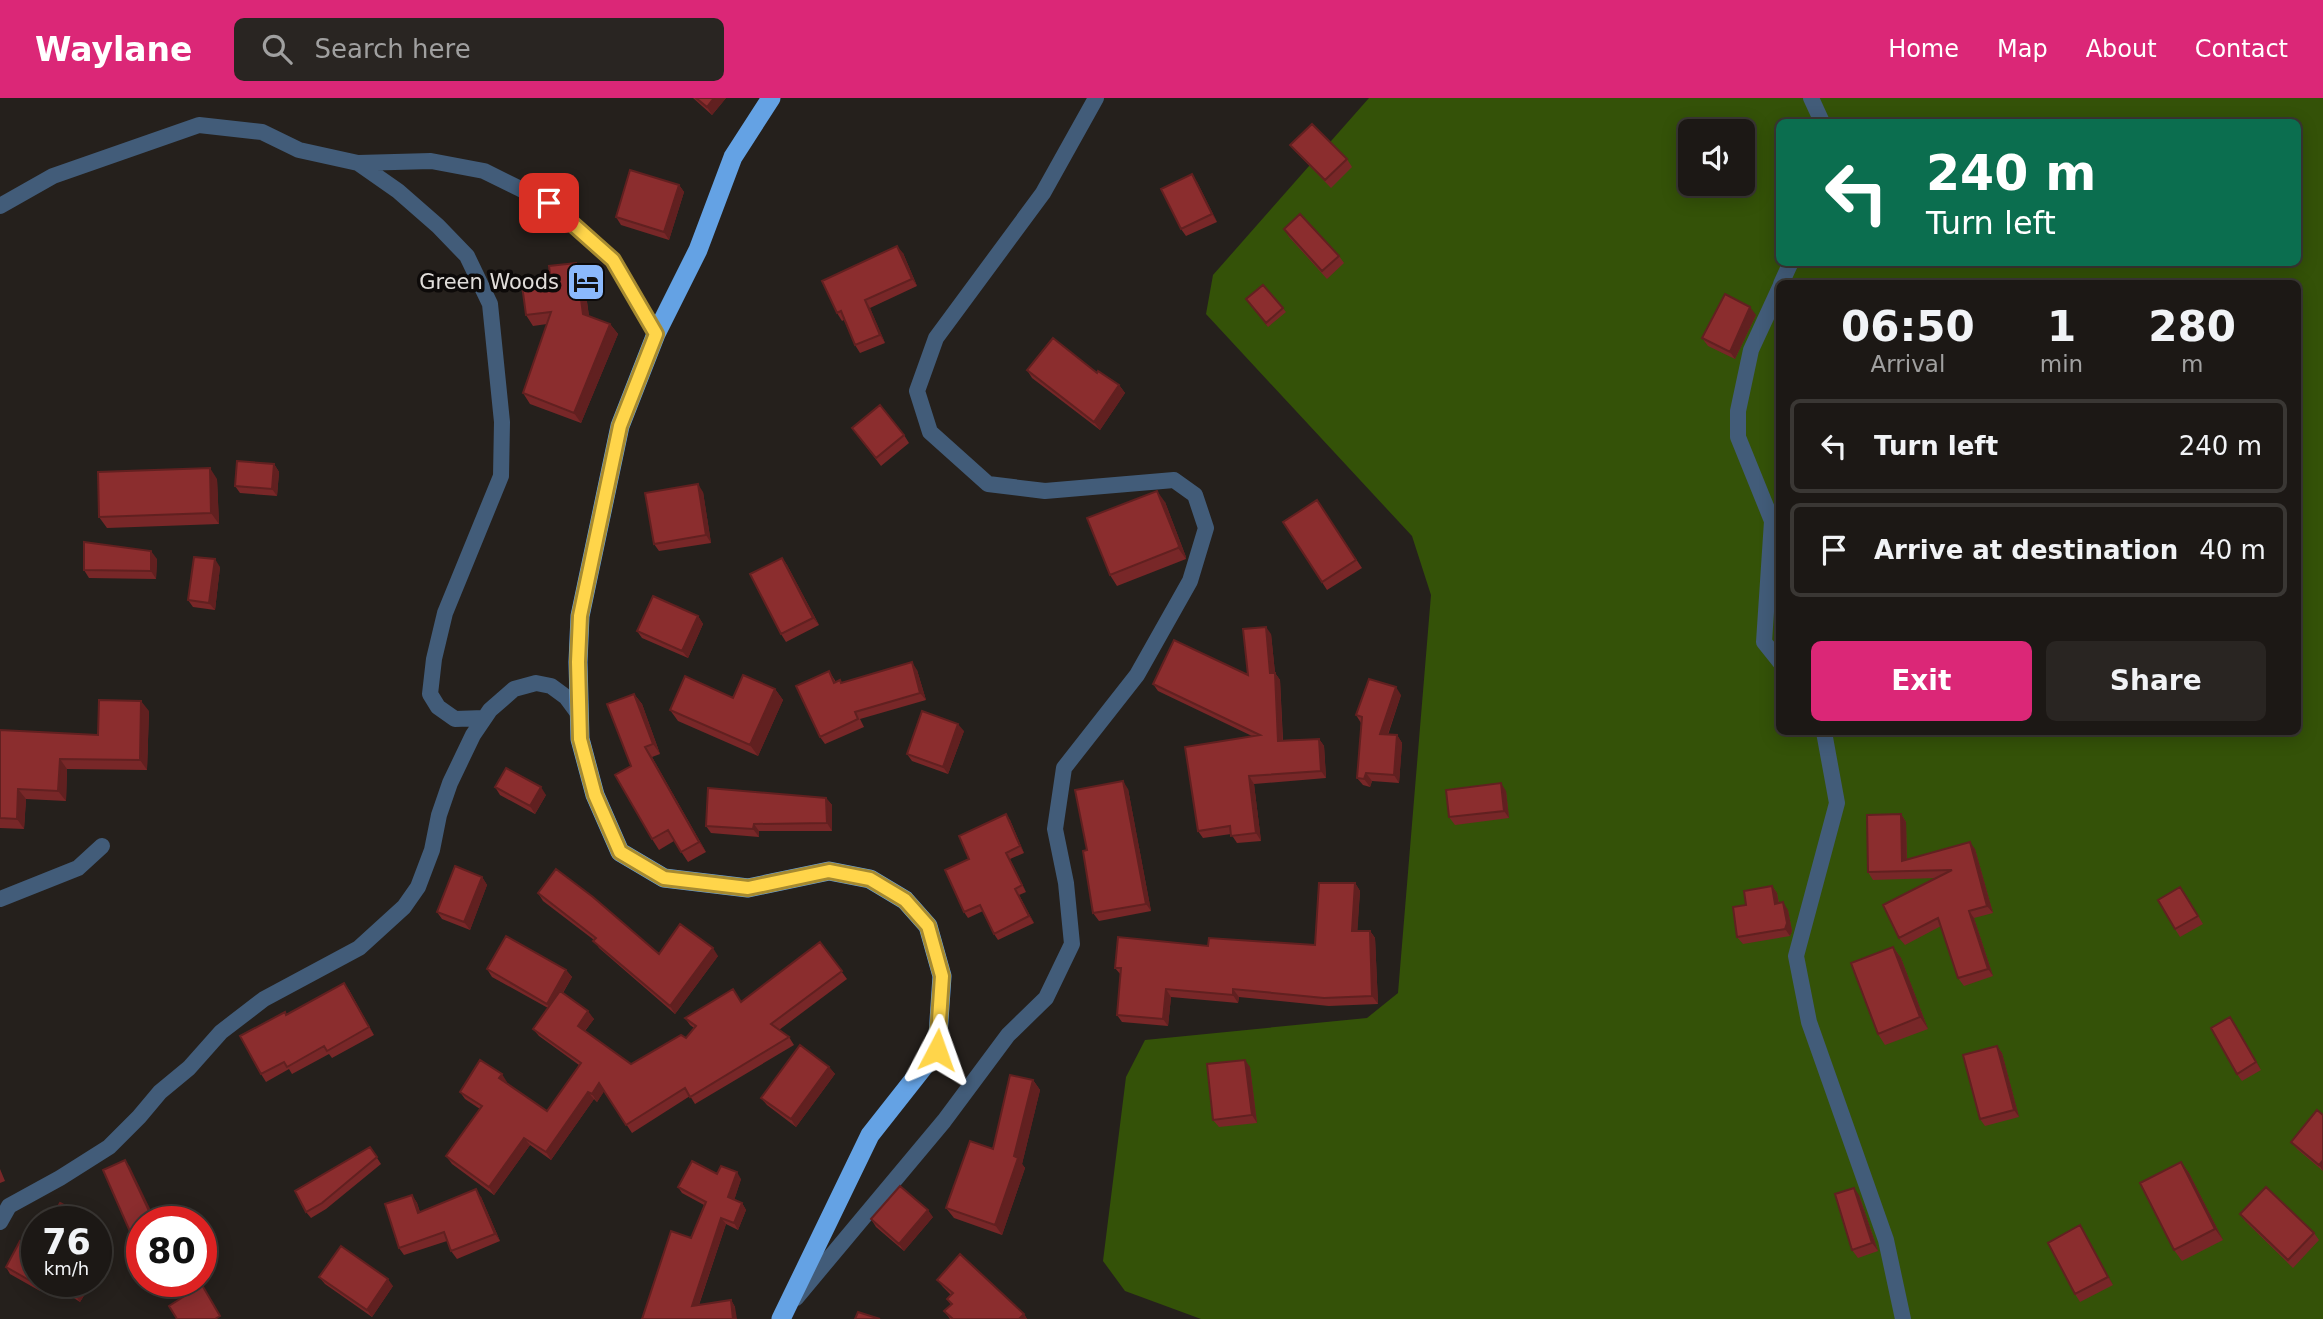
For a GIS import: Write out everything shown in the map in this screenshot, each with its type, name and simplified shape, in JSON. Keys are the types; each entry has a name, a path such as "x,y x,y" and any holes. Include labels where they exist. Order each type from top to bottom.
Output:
{"highway":[{"path":"771,98 733,157 698,250 656,334 620,426 580,616 578,662 580,739 595,795 620,852 664,878 748,888 829,871 870,879 905,900 928,926 942,976 937,1050 870,1135 784,1313"}],"lane":[{"path":"784,1313 944,1121 1008,1035 1046,998 1072,944 1066,883 1055,828 1064,768 1137,675 1190,581 1206,528 1195,495 1174,480 1045,491 989,484 930,432 917,390 936,338 1043,193 1096,98"},
{"path":"1811,98 1821,119"},
{"path":"0,206 53,176 199,125 262,132 299,150 358,163 431,161 484,171 549,203 613,260 656,334"},
{"path":"358,163 398,191 467,256 490,304 502,422 501,476 444,613 430,694 438,707 455,719 484,718"},
{"path":"1776,296 1751,350 1738,411 1738,437 1772,521 1764,642 1776,657"},
{"path":"0,1222 9,1206 109,1147 160,1092 189,1068 221,1032 264,999 359,948 404,907 418,887 432,850 439,815 450,783 473,735 489,710 514,689 536,683 551,686 566,697 580,716"},
{"path":"1825,735 1837,803 1796,956 1810,1022 1886,1241 1903,1319"},
{"path":"0,899 78,868 102,846"}],"green space":[{"path":"1369,98 2323,98 2323,1319 1201,1319 1125,1291 1103,1261 1126,1077 1145,1040 1367,1018 1398,993 1431,595 1412,536 1206,314 1213,275"}],"building":[{"path":"696,98 714,98 707,107"},
{"path":"1312,124 1347,159 1325,180 1290,145"},
{"path":"630,170 679,185 664,232 616,217"},
{"path":"1192,174 1212,214 1181,229 1161,189"},
{"path":"1300,214 1339,256 1322,271 1284,229"},
{"path":"897,246 912,279 865,300 880,335 855,345 841,311 837,313 822,281"},
{"path":"576,263 583,314 610,324 574,413 523,393 551,312 526,315 522,285 551,281 549,266"},
{"path":"1263,285 1283,308 1266,323 1246,299"},
{"path":"1725,294 1750,307 1730,352 1702,338"},
{"path":"1053,338 1097,373 1098,371 1119,385 1094,422 1027,370"},
{"path":"880,405 904,435 876,458 852,428"},
{"path":"237,461 274,464 272,489 235,486"},
{"path":"210,468 211,513 99,517 98,472"},
{"path":"698,484 706,535 654,544 645,493"},
{"path":"1157,491 1178,548 1110,575 1087,518"},
{"path":"1317,500 1356,560 1322,582 1283,522"},
{"path":"84,542 151,551 151,571 84,570"},
{"path":"194,557 215,559 209,603 188,600"},
{"path":"782,558 813,618 781,634 750,574"},
{"path":"653,596 698,616 682,651 637,631"},
{"path":"1266,627 1270,673 1275,673 1278,741 1319,739 1321,771 1249,776 1256,833 1231,836 1230,826 1198,831 1185,747 1260,735 1153,684 1174,640 1248,675 1243,629"},
{"path":"912,662 920,693 855,712 858,719 820,737 796,686 829,671 834,683 840,680 841,683"},
{"path":"743,675 775,689 750,745 670,710 685,676 733,698"},
{"path":"1369,679 1396,687 1380,734 1397,735 1394,775 1366,773 1364,779 1357,778 1362,717 1356,715"},
{"path":"634,694 653,744 645,747 699,842 681,852 668,830 652,839 615,775 631,766 607,704"},
{"path":"99,700 141,701 140,760 60,759 58,791 18,789 17,819 0,818 0,730 98,735"},
{"path":"922,711 958,724 943,767 907,754"},
{"path":"506,768 541,787 530,806 495,787"},
{"path":"1123,781 1146,904 1093,913 1083,851 1087,850 1075,790"},
{"path":"1501,783 1504,811 1449,817 1446,790"},
{"path":"708,788 826,798 827,823 754,824 753,829 706,826"},
{"path":"1006,814 1020,846 1006,853 1022,885 1015,889 1029,916 994,934 980,905 964,912 945,870 969,859 959,836"},
{"path":"1901,814 1902,861 1970,842 1987,906 1969,911 1988,969 1958,978 1938,918 1899,938 1883,905 1952,870 1868,872 1867,815"},
{"path":"455,866 482,877 464,922 437,912"},
{"path":"556,869 659,954 680,924 713,948 670,1006 593,941 596,938 538,893"},
{"path":"1319,883 1355,883 1352,931 1370,931 1372,996 1324,998 1233,989 1233,995 1166,989 1163,1019 1117,1015 1121,968 1115,968 1118,937 1208,946 1209,938 1315,945"},
{"path":"1772,886 1775,904 1783,902 1787,923 1785,929 1737,937 1733,907 1746,905 1744,891"},
{"path":"2180,887 2198,916 2175,929 2158,900"},
{"path":"506,936 566,970 547,1004 487,969"},
{"path":"820,942 842,971 771,1024 789,1037 690,1097 685,1088 626,1125 599,1083 592,1094 588,1092 546,1152 524,1138 489,1187 446,1156 482,1106 460,1092 480,1060 502,1074 499,1078 547,1111 581,1063 533,1029 560,991 588,1011 578,1026 631,1064 681,1035 686,1038 696,1026 685,1018 733,989 741,1002"},
{"path":"1893,947 1920,1017 1878,1034 1851,963"},
{"path":"344,983 369,1027 327,1051 324,1046 287,1067 284,1062 261,1074 240,1036 285,1012 286,1015"},
{"path":"2230,1017 2256,1062 2237,1074 2211,1028"},
{"path":"800,1045 829,1067 791,1119 761,1098"},
{"path":"1997,1046 2014,1110 1980,1119 1963,1055"},
{"path":"1245,1060 1252,1115 1213,1120 1207,1064"},
{"path":"1010,1075 1033,1080 1014,1156 1018,1158 995,1225 946,1208 970,1141 993,1149"},
{"path":"2317,1110 2323,1115 2323,1160 2319,1165 2291,1142"},
{"path":"370,1147 377,1157 322,1203 306,1212 295,1191"},
{"path":"125,1160 147,1206 126,1206 126,1222 103,1170"},
{"path":"692,1161 717,1174 721,1166 737,1172 728,1197 742,1203 734,1223 721,1218 692,1306 731,1300 733,1319 642,1319 671,1231 691,1238 706,1202 678,1187"},
{"path":"2181,1162 2215,1229 2174,1250 2140,1183"},
{"path":"900,1186 928,1210 899,1244 871,1219"},
{"path":"2266,1187 2314,1233 2288,1260 2240,1214"},
{"path":"1854,1188 1872,1243 1852,1250 1835,1194"},
{"path":"476,1189 495,1234 451,1251 444,1232 399,1248 385,1204 412,1195 418,1213"},
{"path":"2080,1225 2108,1277 2075,1294 2048,1243"},
{"path":"20,1241 21,1276 6,1267"},
{"path":"341,1246 388,1279 367,1310 319,1277"},
{"path":"960,1254 1024,1314 1019,1319 953,1319 944,1311 952,1304 947,1299 953,1293 937,1280"},
{"path":"183,1297 209,1297 220,1316 215,1319 177,1319 169,1306"},
{"path":"858,1312 880,1319 855,1319"}],"place":[{"name":"Green Woods","path":"586,282"}],"route":[{"path":"549,203 613,260 656,334 620,426 580,616 580,739 595,795 620,852 664,878 748,888 829,871 870,879 905,900 928,926 942,976 937,1050"}]}
